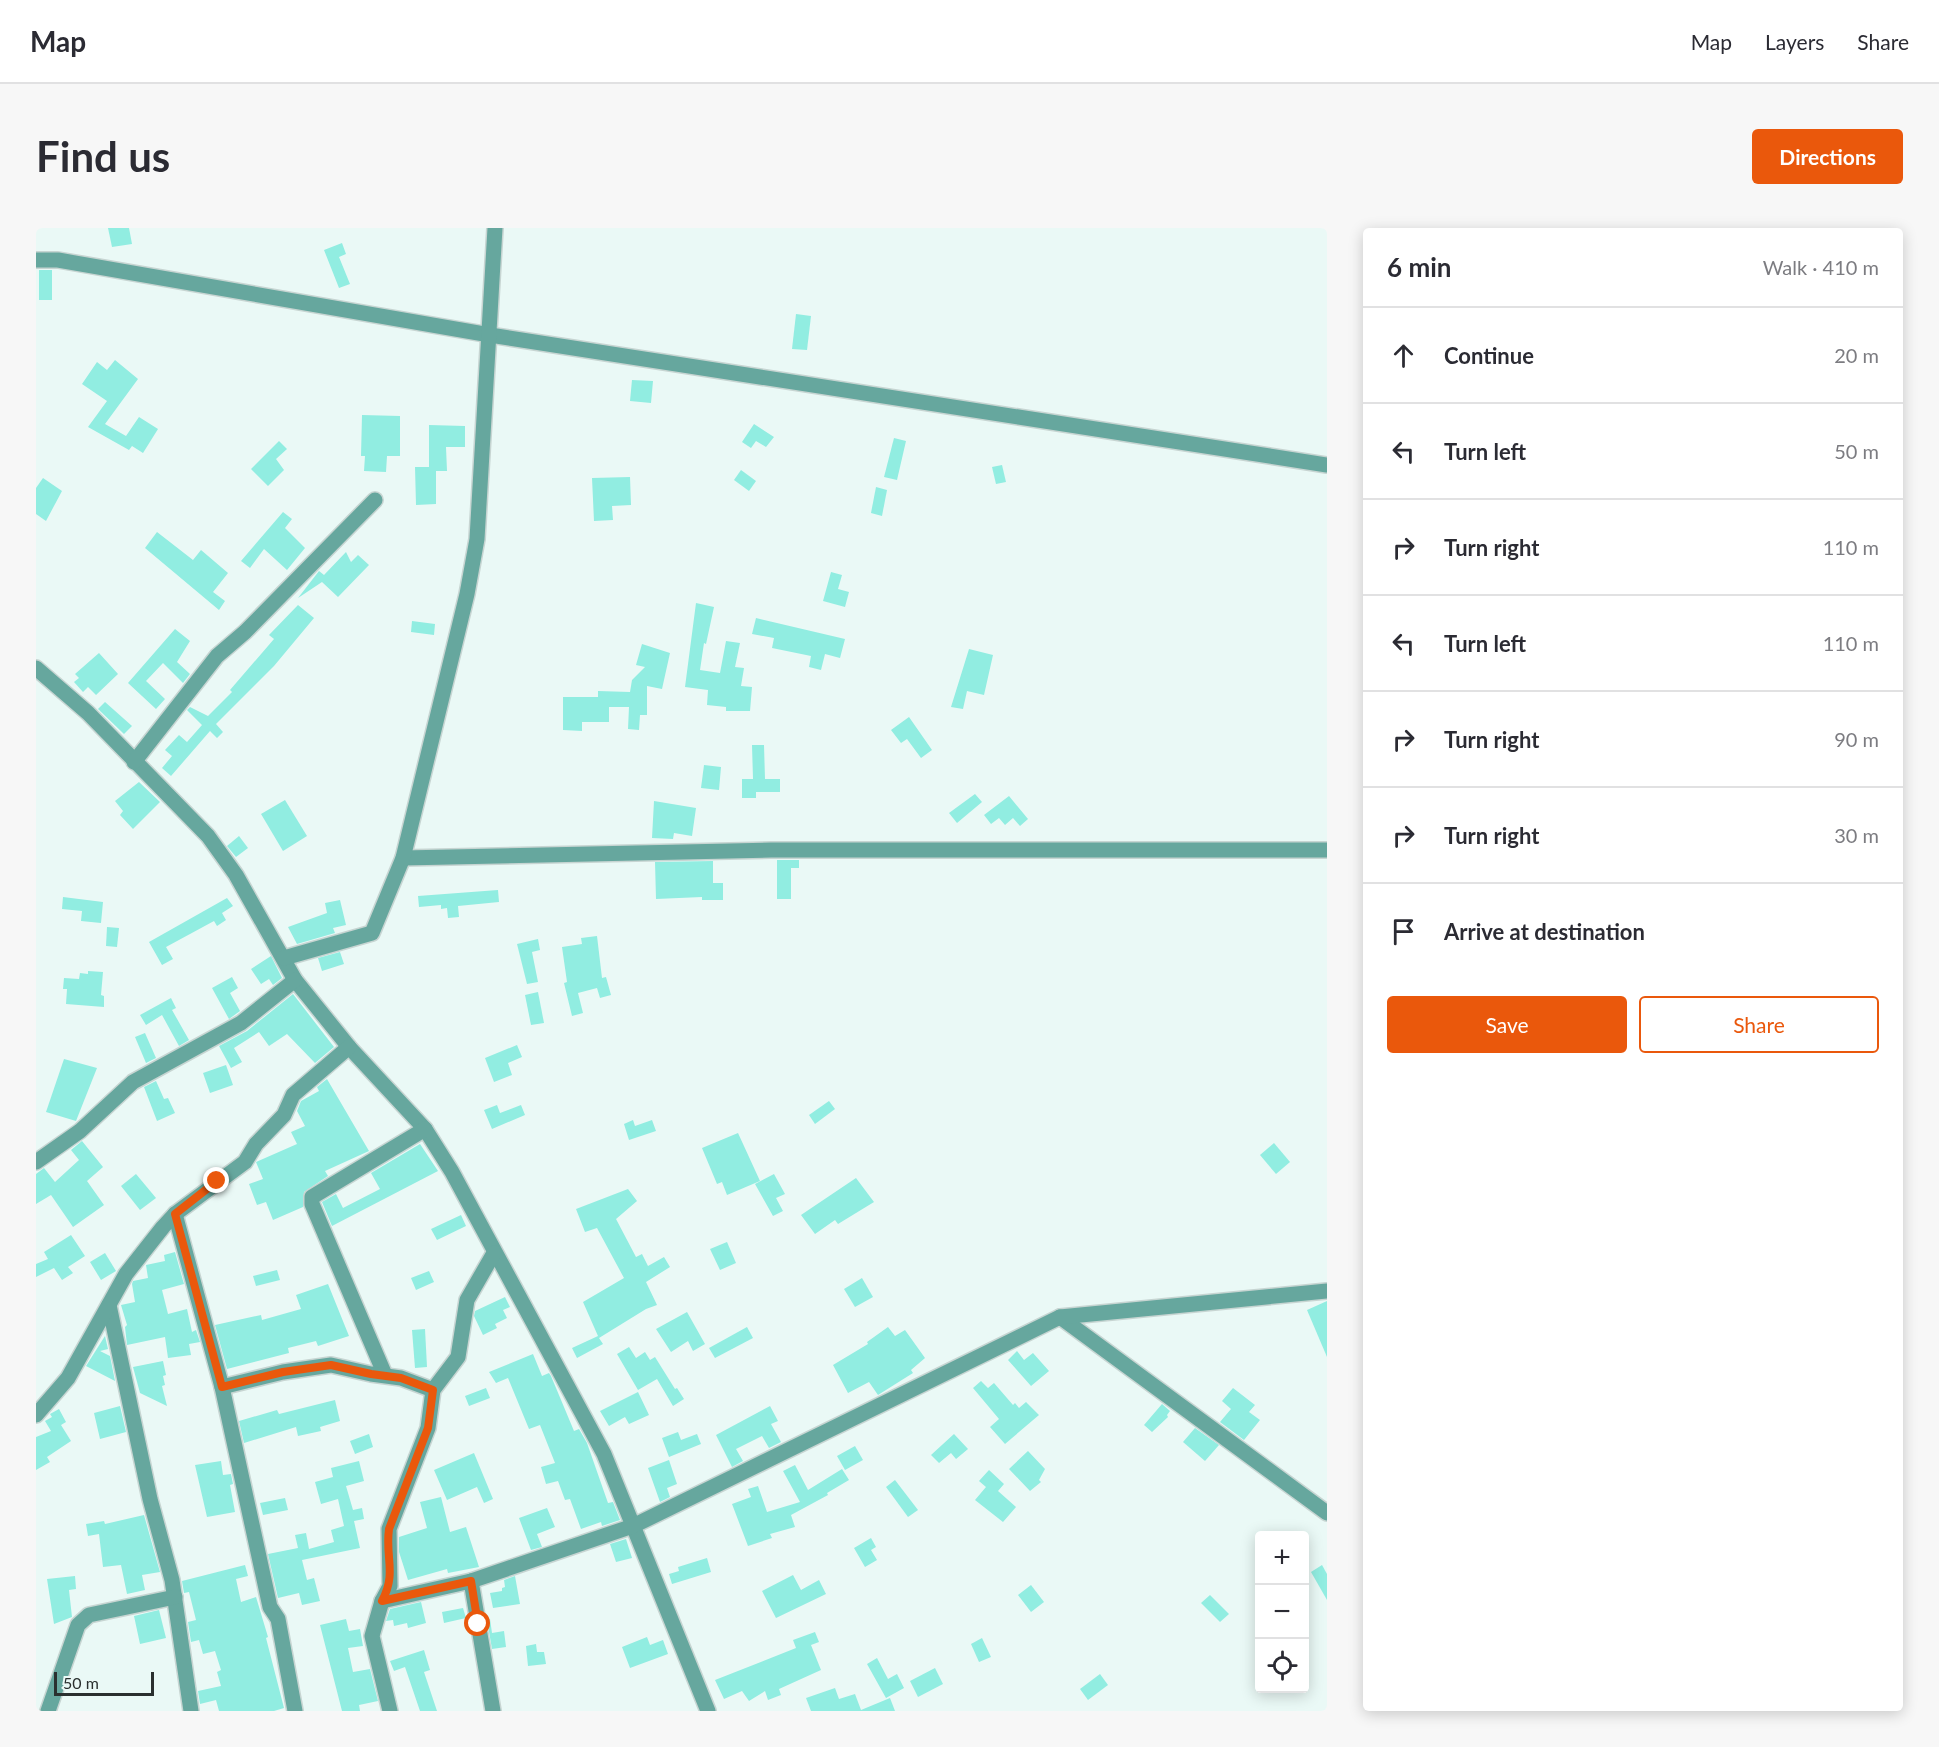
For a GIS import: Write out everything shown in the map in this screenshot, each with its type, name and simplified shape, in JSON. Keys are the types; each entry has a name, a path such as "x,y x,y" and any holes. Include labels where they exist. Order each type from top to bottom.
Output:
{"street":[{"path":"284,958 372,933 403,858 467,594 477,539 495,228"},
{"path":"36,260 58,260 490,335 1327,465"},
{"path":"134,762 217,656 245,632 333,540 375,500"},
{"path":"36,668 87,713 208,836 236,874 295,980 350,1047 425,1129 452,1172 594,1434 708,1711"},
{"path":"403,858 771,850 1327,850"},
{"path":"36,1162 80,1131 133,1082 241,1023 295,980"},
{"path":"36,1415 68,1377 126,1274 175,1214 244,1162 256,1144 284,1115 293,1095 350,1047"},
{"path":"385,1375 312,1204 312,1197 425,1129"},
{"path":"175,1214 222,1387 270,1607 278,1619 295,1711"},
{"path":"390,1711 372,1636 391,1577 387,1541 389,1529 428,1428 433,1390 458,1357 467,1300 494,1253"},
{"path":"382,1601 471,1581 633,1526 1060,1317 1327,1291"},
{"path":"109,1305 150,1499 175,1596 191,1711"},
{"path":"1060,1317 1327,1513"},
{"path":"222,1387 283,1372 331,1365 385,1375 433,1390"},
{"path":"471,1581 493,1711"},
{"path":"48,1711 78,1625 89,1615 175,1596"}],"building":[{"path":"108,228 129,228 132,244 112,247"},
{"path":"342,243 346,254 339,257 350,284 339,288 324,250"},
{"path":"39,270 52,270 52,300 39,300"},
{"path":"796,314 811,316 807,350 792,349"},
{"path":"115,360 138,379 105,424 126,436 139,417 158,429 143,453 132,446 129,450 88,427 107,401 82,384 97,362 107,370"},
{"path":"632,380 653,381 651,403 630,401"},
{"path":"362,415 400,416 400,456 387,456 386,472 364,471 365,456 361,456"},
{"path":"754,424 774,437 766,447 756,441 751,448 742,442"},
{"path":"429,425 465,426 465,447 446,447 447,471 436,471 436,504 416,505 415,467 429,467"},
{"path":"894,438 906,441 897,480 884,477"},
{"path":"279,441 287,449 276,459 284,470 268,486 251,469"},
{"path":"1002,465 1006,482 996,484 992,467"},
{"path":"741,470 756,481 749,491 734,480"},
{"path":"630,477 631,505 612,506 613,520 594,521 592,478"},
{"path":"43,478 62,491 46,521 36,514 36,488"},
{"path":"876,487 887,490 882,516 871,513"},
{"path":"283,512 292,519 285,528 305,548 287,570 264,549 250,568 241,561"},
{"path":"157,532 193,560 201,550 228,573 213,592 225,601 219,610 145,548"},
{"path":"346,552 351,562 358,555 369,565 338,597 322,582 298,598 319,571 324,575"},
{"path":"831,572 842,575 838,589 849,592 845,607 823,601"},
{"path":"696,603 714,607 706,644 704,643 700,670 720,673 726,641 740,643 735,667 744,668 741,686 752,687 750,711 726,711 726,707 707,705 708,690 685,687"},
{"path":"298,605 314,618 274,666 216,724 223,732 217,738 210,731 171,776 162,768 172,756 165,750 179,735 187,742 202,725 187,710 190,707 208,716 232,692 230,690 274,639 269,635"},
{"path":"756,618 845,639 840,658 825,654 821,670 809,667 811,656 772,648 774,638 752,634"},
{"path":"412,621 435,624 434,635 411,632"},
{"path":"175,629 190,641 177,662 190,674 183,683 163,663 146,681 165,699 156,709 128,683"},
{"path":"642,644 670,653 662,689 647,686 647,715 640,715 639,730 628,729 629,707 609,707 609,722 582,722 582,731 563,730 563,697 598,697 598,691 630,692 632,680 645,667 636,665"},
{"path":"969,649 993,655 984,695 967,691 963,709 951,707"},
{"path":"99,653 118,674 96,695 88,687 83,692 74,682 79,678 75,674"},
{"path":"105,702 132,726 124,734 98,709"},
{"path":"909,717 932,750 921,758 907,739 901,743 891,730"},
{"path":"752,745 764,745 765,779 780,779 780,792 756,792 756,798 742,798 742,779 753,779"},
{"path":"704,765 721,767 719,790 701,788"},
{"path":"139,782 160,802 133,829 120,815 123,811 115,801"},
{"path":"975,794 982,802 957,823 949,813"},
{"path":"1009,796 1028,819 1020,826 1013,818 1005,825 999,818 991,824 984,815"},
{"path":"285,800 307,836 283,851 261,814"},
{"path":"654,801 696,808 692,836 674,833 673,839 652,838"},
{"path":"239,836 248,848 236,857 227,846"},
{"path":"777,860 799,860 799,868 791,868 791,899 777,899"},
{"path":"713,861 713,883 723,883 723,900 702,900 702,897 656,899 655,862"},
{"path":"498,890 499,902 458,906 459,917 448,918 447,908 441,909 441,905 419,907 418,896"},
{"path":"63,897 103,902 101,923 81,921 82,911 62,909"},
{"path":"227,898 233,906 222,913 226,920 217,926 214,921 166,947 173,959 162,965 149,942"},
{"path":"340,900 346,925 333,928 335,933 297,944 288,927 327,913 325,903"},
{"path":"107,927 119,928 117,947 106,946"},
{"path":"597,936 602,978 606,977 611,995 600,998 597,988 578,993 583,1013 572,1016 564,983 567,982 562,947 582,944 581,938"},
{"path":"538,939 540,950 532,952 538,982 527,984 517,944"},
{"path":"340,952 344,964 322,971 318,958"},
{"path":"271,956 282,978 273,985 269,979 261,984 251,969"},
{"path":"88,971 103,972 101,995 104,996 104,1007 66,1004 67,989 63,989 64,978 79,979 80,973 88,974"},
{"path":"232,977 238,988 230,993 240,1011 229,1019 212,988"},
{"path":"538,992 544,1023 531,1025 525,995"},
{"path":"293,994 334,1047 315,1063 287,1034 269,1046 259,1032 234,1048 242,1062 231,1068 219,1046 247,1031"},
{"path":"171,998 176,1008 172,1010 189,1040 179,1046 162,1015 146,1025 140,1015"},
{"path":"145,1033 156,1058 146,1063 135,1037"},
{"path":"517,1045 522,1057 508,1063 512,1075 494,1082 485,1058"},
{"path":"64,1059 97,1068 76,1121 46,1112"},
{"path":"226,1065 233,1085 210,1093 203,1073"},
{"path":"327,1079 369,1151 325,1171 328,1176 304,1192 303,1207 273,1220 266,1202 257,1205 249,1184 263,1179 256,1162 297,1144 291,1132 305,1126 297,1111 301,1101 319,1091 317,1087"},
{"path":"156,1081 164,1099 168,1098 175,1113 157,1121 144,1087"},
{"path":"829,1101 835,1109 815,1124 809,1115"},
{"path":"497,1105 500,1113 521,1105 525,1115 492,1129 484,1110"},
{"path":"633,1120 635,1126 652,1120 656,1131 629,1140 624,1124"},
{"path":"738,1133 760,1181 727,1195 722,1182 717,1184 702,1148"},
{"path":"82,1141 103,1167 87,1181 104,1205 73,1227 51,1195 36,1204 36,1174 44,1168 55,1182 79,1160 71,1150"},
{"path":"1274,1143 1290,1162 1276,1174 1260,1155"},
{"path":"420,1144 438,1171 332,1226 322,1202 336,1194 343,1208 380,1189 371,1173"},
{"path":"136,1174 156,1198 140,1210 121,1186"},
{"path":"774,1174 785,1194 776,1198 783,1211 773,1216 755,1184"},
{"path":"856,1178 874,1202 838,1224 835,1220 815,1234 801,1215"},
{"path":"628,1189 637,1201 616,1219 636,1257 642,1254 648,1266 664,1257 670,1267 646,1282 657,1305 646,1309 599,1338 603,1344 577,1358 572,1348 598,1336 583,1302 624,1278 597,1228 585,1232 576,1209"},
{"path":"461,1215 466,1226 437,1240 431,1229"},
{"path":"71,1235 85,1256 68,1267 73,1273 62,1280 54,1268 36,1277 36,1264 48,1259 44,1252"},
{"path":"727,1242 736,1263 720,1270 710,1249"},
{"path":"175,1252 184,1284 162,1290 168,1314 187,1309 192,1332 196,1330 200,1342 189,1344 191,1355 168,1358 165,1337 127,1345 125,1327 127,1325 121,1305 135,1302 132,1284 133,1281 148,1278 146,1265 165,1261 164,1255"},
{"path":"105,1253 116,1271 101,1280 90,1262"},
{"path":"277,1270 280,1280 256,1286 253,1276"},
{"path":"429,1271 434,1282 416,1290 411,1278"},
{"path":"862,1278 873,1297 855,1307 844,1289"},
{"path":"328,1284 349,1336 318,1346 316,1341 288,1348 289,1353 227,1369 215,1325 261,1315 262,1320 301,1309 296,1295"},
{"path":"505,1297 510,1307 503,1310 507,1318 495,1324 497,1328 483,1335 474,1316 475,1311"},
{"path":"1327,1301 1327,1357 1307,1310"},
{"path":"687,1312 705,1344 693,1351 688,1341 671,1352 656,1329"},
{"path":"747,1327 753,1338 715,1358 709,1348"},
{"path":"888,1327 895,1336 905,1330 925,1358 911,1370 913,1373 878,1395 869,1382 848,1393 833,1365 868,1344 867,1342"},
{"path":"425,1329 427,1367 415,1368 412,1330"},
{"path":"105,1336 108,1349 100,1351 110,1356 115,1381 86,1366"},
{"path":"629,1347 636,1358 645,1352 650,1360 655,1357 684,1399 673,1406 657,1379 638,1390 617,1354"},
{"path":"1017,1351 1024,1360 1033,1353 1049,1371 1031,1386 1008,1360"},
{"path":"533,1354 542,1376 549,1373 551,1376 574,1431 579,1429 587,1443 608,1503 613,1502 620,1520 602,1526 601,1522 581,1529 570,1499 565,1500 558,1481 546,1484 541,1467 555,1463 540,1425 529,1429 508,1378 496,1383 489,1372"},
{"path":"163,1361 166,1375 163,1376 165,1385 162,1386 167,1406 140,1393 133,1367"},
{"path":"981,1381 988,1388 994,1383 1013,1405 1015,1403 1019,1408 1026,1402 1039,1415 1005,1444 990,1427 999,1419 973,1388"},
{"path":"486,1388 490,1398 469,1406 465,1396"},
{"path":"1233,1388 1255,1405 1249,1412 1260,1420 1244,1440 1220,1422 1231,1409 1222,1401"},
{"path":"638,1392 649,1415 629,1424 625,1417 609,1426 600,1411"},
{"path":"335,1400 340,1421 320,1427 321,1431 298,1436 296,1427 244,1443 239,1421 277,1410 279,1414"},
{"path":"1162,1404 1170,1411 1168,1417 1152,1432 1144,1425"},
{"path":"120,1406 126,1432 100,1439 94,1413"},
{"path":"770,1406 778,1421 771,1424 781,1442 769,1448 762,1436 736,1449 743,1461 732,1467 716,1435"},
{"path":"59,1409 66,1422 61,1425 71,1441 47,1457 50,1462 36,1470 36,1437 51,1431 45,1421 52,1417 50,1414"},
{"path":"1195,1428 1219,1445 1205,1461 1183,1442"},
{"path":"678,1432 681,1440 697,1434 701,1444 669,1457 662,1438"},
{"path":"369,1434 373,1447 355,1454 350,1441"},
{"path":"954,1434 968,1449 956,1459 951,1453 939,1463 931,1455"},
{"path":"855,1446 863,1460 845,1470 837,1456"},
{"path":"1028,1451 1045,1469 1039,1480 1041,1482 1030,1491 1009,1469"},
{"path":"474,1453 493,1499 484,1503 477,1487 447,1500 434,1470"},
{"path":"669,1460 677,1484 667,1488 670,1497 660,1502 648,1468"},
{"path":"221,1461 223,1475 231,1474 233,1484 230,1485 235,1512 207,1517 195,1465"},
{"path":"359,1461 364,1481 346,1486 353,1510 362,1508 364,1519 354,1521 360,1548 302,1560 307,1580 314,1578 320,1601 302,1605 299,1593 278,1598 268,1554 298,1548 295,1535 306,1533 309,1549 334,1542 331,1530 344,1526 338,1499 321,1504 315,1482 333,1477 331,1468"},
{"path":"795,1465 808,1490 842,1469 849,1480 827,1493 828,1495 791,1515 795,1527 770,1534 772,1538 748,1546 732,1504 751,1497 748,1489 758,1486 767,1512 800,1502 783,1471"},
{"path":"989,1470 1004,1484 998,1491 1016,1507 1003,1522 975,1500 986,1487 979,1481"},
{"path":"895,1480 918,1510 908,1517 886,1487"},
{"path":"441,1497 450,1532 466,1527 479,1567 448,1573 447,1569 408,1580 399,1552 399,1537 427,1528 420,1502"},
{"path":"285,1498 288,1510 263,1515 260,1503"},
{"path":"547,1508 555,1527 537,1534 542,1547 531,1550 519,1518"},
{"path":"144,1515 160,1572 142,1575 145,1590 127,1594 121,1565 103,1567 99,1534 88,1536 86,1524 104,1521 105,1524"},
{"path":"871,1538 876,1547 871,1550 877,1560 865,1567 854,1548"},
{"path":"626,1539 632,1558 616,1562 610,1544"},
{"path":"707,1558 711,1572 672,1584 669,1574 679,1571 678,1567"},
{"path":"245,1565 248,1576 236,1579 241,1602 256,1597 268,1637 266,1638 284,1708 274,1711 219,1711 216,1700 200,1704 198,1691 221,1686 217,1672 221,1670 215,1651 203,1654 199,1640 191,1642 188,1622 196,1620 189,1592 184,1593 182,1581"},
{"path":"1322,1565 1327,1574 1327,1600 1311,1572"},
{"path":"793,1575 801,1590 819,1580 826,1594 776,1618 762,1591"},
{"path":"75,1576 76,1589 69,1590 72,1617 54,1624 47,1579"},
{"path":"515,1576 520,1604 493,1608 490,1593 502,1591 505,1587 504,1580"},
{"path":"1031,1585 1044,1602 1031,1612 1018,1595"},
{"path":"1210,1595 1229,1614 1220,1622 1201,1603"},
{"path":"421,1602 426,1623 408,1628 407,1623 394,1626 393,1620 386,1621 390,1609"},
{"path":"463,1608 466,1618 444,1623 442,1612"},
{"path":"159,1610 166,1638 140,1644 134,1616"},
{"path":"346,1619 349,1631 360,1629 363,1646 348,1648 353,1672 370,1669 378,1701 359,1705 360,1711 342,1711 320,1625"},
{"path":"490,1619 492,1633 504,1631 506,1647 492,1649 487,1620"},
{"path":"815,1632 819,1642 811,1645 821,1670 779,1689 781,1695 768,1700 765,1691 749,1701 742,1691 724,1699 715,1680 796,1648 793,1640"},
{"path":"647,1637 650,1645 663,1640 668,1654 630,1668 622,1647"},
{"path":"982,1638 991,1657 979,1662 971,1644"},
{"path":"536,1644 537,1652 544,1652 546,1664 528,1666 526,1646"},
{"path":"424,1650 430,1670 424,1672 437,1711 420,1711 405,1667 394,1671 390,1661"},
{"path":"877,1658 888,1679 897,1674 904,1688 886,1698 867,1664"},
{"path":"935,1668 943,1684 918,1697 910,1681"},
{"path":"1100,1674 1108,1685 1088,1700 1080,1689"},
{"path":"835,1688 839,1699 855,1694 861,1710 890,1698 895,1711 811,1711 806,1698"}],"route":[{"path":"217,1181 175,1214 222,1387 283,1372 331,1365 401,1378 433,1390 428,1428 389,1529 387,1541 391,1577 390,1586 382,1601 471,1581 478,1624"}]}
